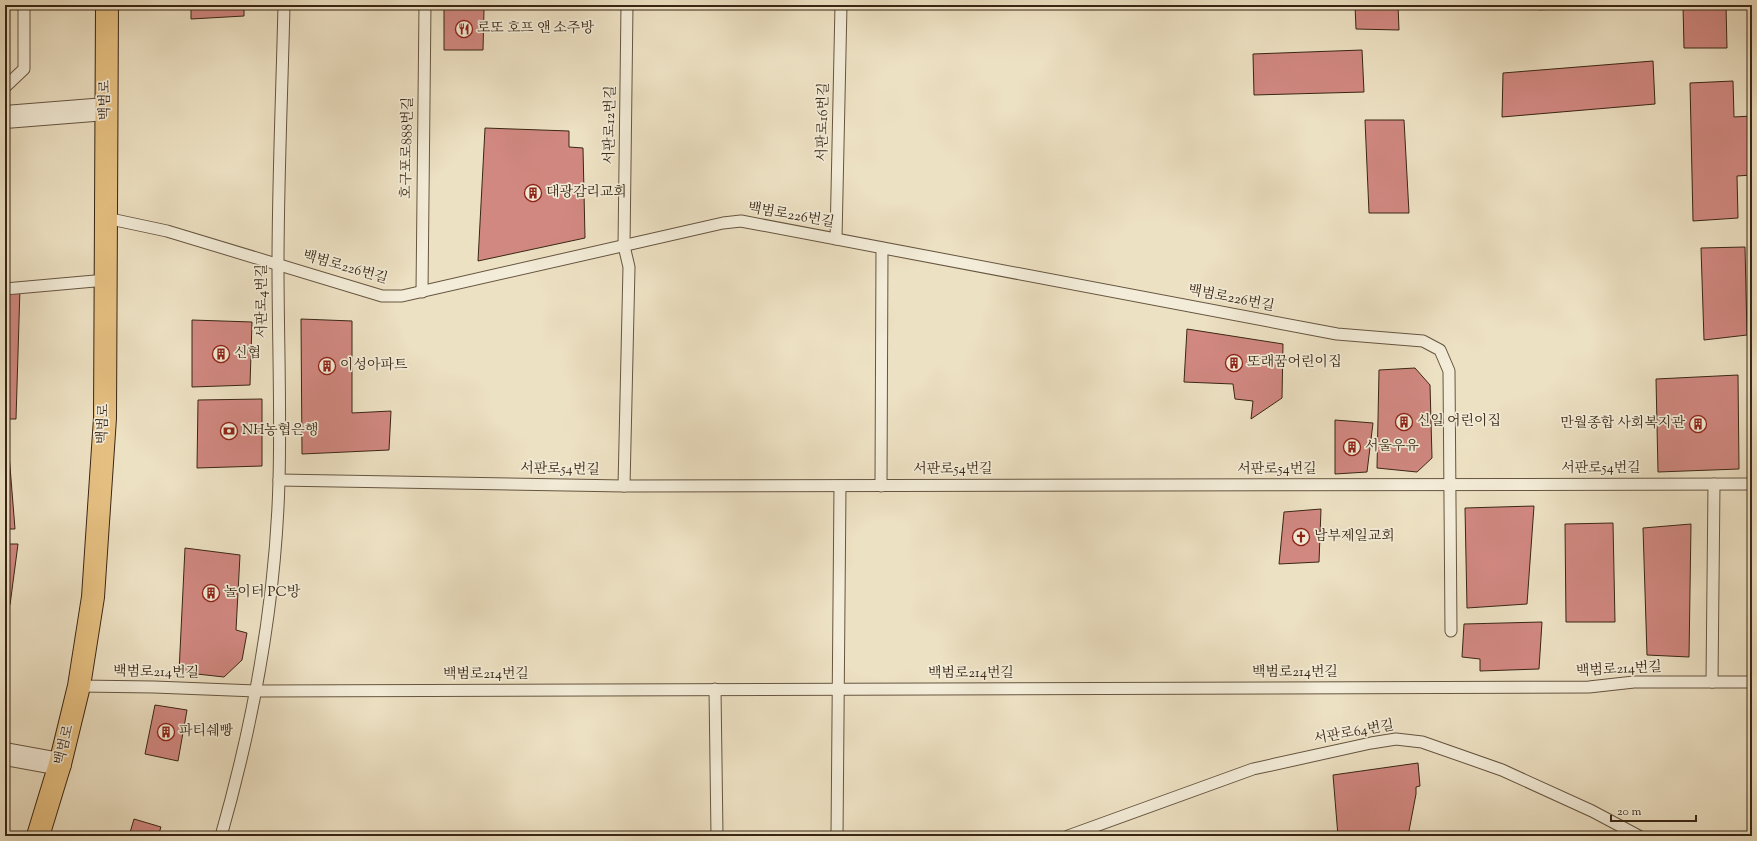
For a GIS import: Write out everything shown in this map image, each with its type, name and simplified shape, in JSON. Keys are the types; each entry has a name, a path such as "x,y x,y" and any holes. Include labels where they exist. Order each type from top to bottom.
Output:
{"main road":[{"name":"백범로","path":"38,836 60,764 79,686 93,597 104,425 107,5"}],"street":[{"path":"5,117 106,109"},
{"path":"5,754 60,764"}],"lane":[{"path":"5,87 24,69 24,5"},
{"name":"서판로4번길","path":"256,691 266,628 275,550 279,480 278,264 284,5"},
{"name":"호구포로888번길","path":"422,292 425,5"},
{"name":"서판로12번길","path":"624,246 627,5"},
{"name":"서판로16번길","path":"836,240 841,5"},
{"name":"백범로226번길","path":"106,218 167,231 382,296 402,296 422,292 723,223 741,221 1337,334 1423,341 1440,350 1449,371 1451,631"},
{"path":"624,246 629,267 624,486"},
{"path":"881,486 882,248"},
{"path":"5,289 106,280"},
{"name":"서판로54번길","path":"279,480 624,486 1752,484"},
{"path":"1712,682 1714,484"},
{"path":"837,836 840,486"},
{"name":"백범로214번길","path":"79,686 256,691 1589,687 1634,682 1752,682"},
{"path":"715,689 718,836"},
{"path":"221,836 236,782 256,691"},
{"name":"서판로64번길","path":"1068,836 1253,769 1371,743 1396,739 1422,742 1502,770 1592,811 1639,836"}],"green space":[{"path":"1531,5 1632,5 1539,10"}],"building":[{"path":"191,5 244,5 244,16 191,19"},
{"path":"1355,5 1398,5 1399,30 1356,29"},
{"path":"1683,5 1726,5 1727,48 1684,48"},
{"name":"로또 호프 앤 소주방","path":"444,9 484,9 483,50 444,50"},
{"path":"1362,50 1364,92 1254,95 1253,54"},
{"path":"1653,61 1655,104 1502,117 1503,73"},
{"path":"1733,81 1734,117 1752,116 1752,175 1737,176 1738,218 1693,221 1690,83"},
{"path":"1365,120 1404,120 1409,213 1369,213"},
{"name":"대광감리교회","path":"485,128 569,131 569,147 583,148 585,238 478,261"},
{"path":"1745,247 1747,335 1704,340 1701,248"},
{"path":"20,288 16,419 5,419 5,289"},
{"name":"이성아파트","path":"301,319 352,321 352,413 391,411 389,450 302,454"},
{"name":"신협","path":"192,320 252,322 250,385 192,387"},
{"name":"또래꿈어린이집","path":"1187,329 1283,344 1282,398 1251,419 1253,401 1235,399 1233,384 1184,382"},
{"name":"신일 어린이집","path":"1415,368 1430,385 1432,458 1417,472 1377,468 1379,370"},
{"name":"만월종합 사회복지관","path":"1738,375 1739,469 1658,472 1656,379"},
{"path":"262,399 262,466 197,468 198,400"},
{"name":"서울우유","path":"1335,420 1373,423 1367,472 1335,474"},
{"path":"5,429 7,429 15,529 5,529"},
{"path":"1534,506 1527,604 1467,608 1465,508"},
{"name":"남부제일교회","path":"1321,509 1319,562 1279,564 1284,512"},
{"path":"1613,523 1615,622 1566,622 1565,524"},
{"path":"1691,524 1689,657 1647,655 1643,528"},
{"path":"5,544 18,544 10,605 5,605"},
{"name":"놀이터 PC방","path":"185,548 240,555 236,630 247,633 242,660 224,677 179,672"},
{"path":"1542,622 1539,669 1480,671 1480,659 1462,657 1464,624"},
{"name":"파티쉐빵","path":"155,705 187,710 178,761 145,754"},
{"path":"1418,763 1420,786 1416,787 1408,836 1338,836 1333,775"},
{"path":"134,819 161,827 158,836 129,836"}],"place":[{"name":"로또 호프 앤 소주방","path":"464,29"},
{"name":"대광감리교회","path":"533,193"},
{"name":"신협","path":"221,354"},
{"name":"또래꿈어린이집","path":"1234,363"},
{"name":"이성아파트","path":"327,366"},
{"name":"신일 어린이집","path":"1404,422"},
{"name":"만월종합 사회복지관","path":"1698,424"},
{"name":"NH농협은행","path":"229,431"},
{"name":"서울우유","path":"1352,447"},
{"name":"남부제일교회","path":"1301,537"},
{"name":"놀이터 PC방","path":"211,593"},
{"name":"파티쉐빵","path":"166,732"}]}
